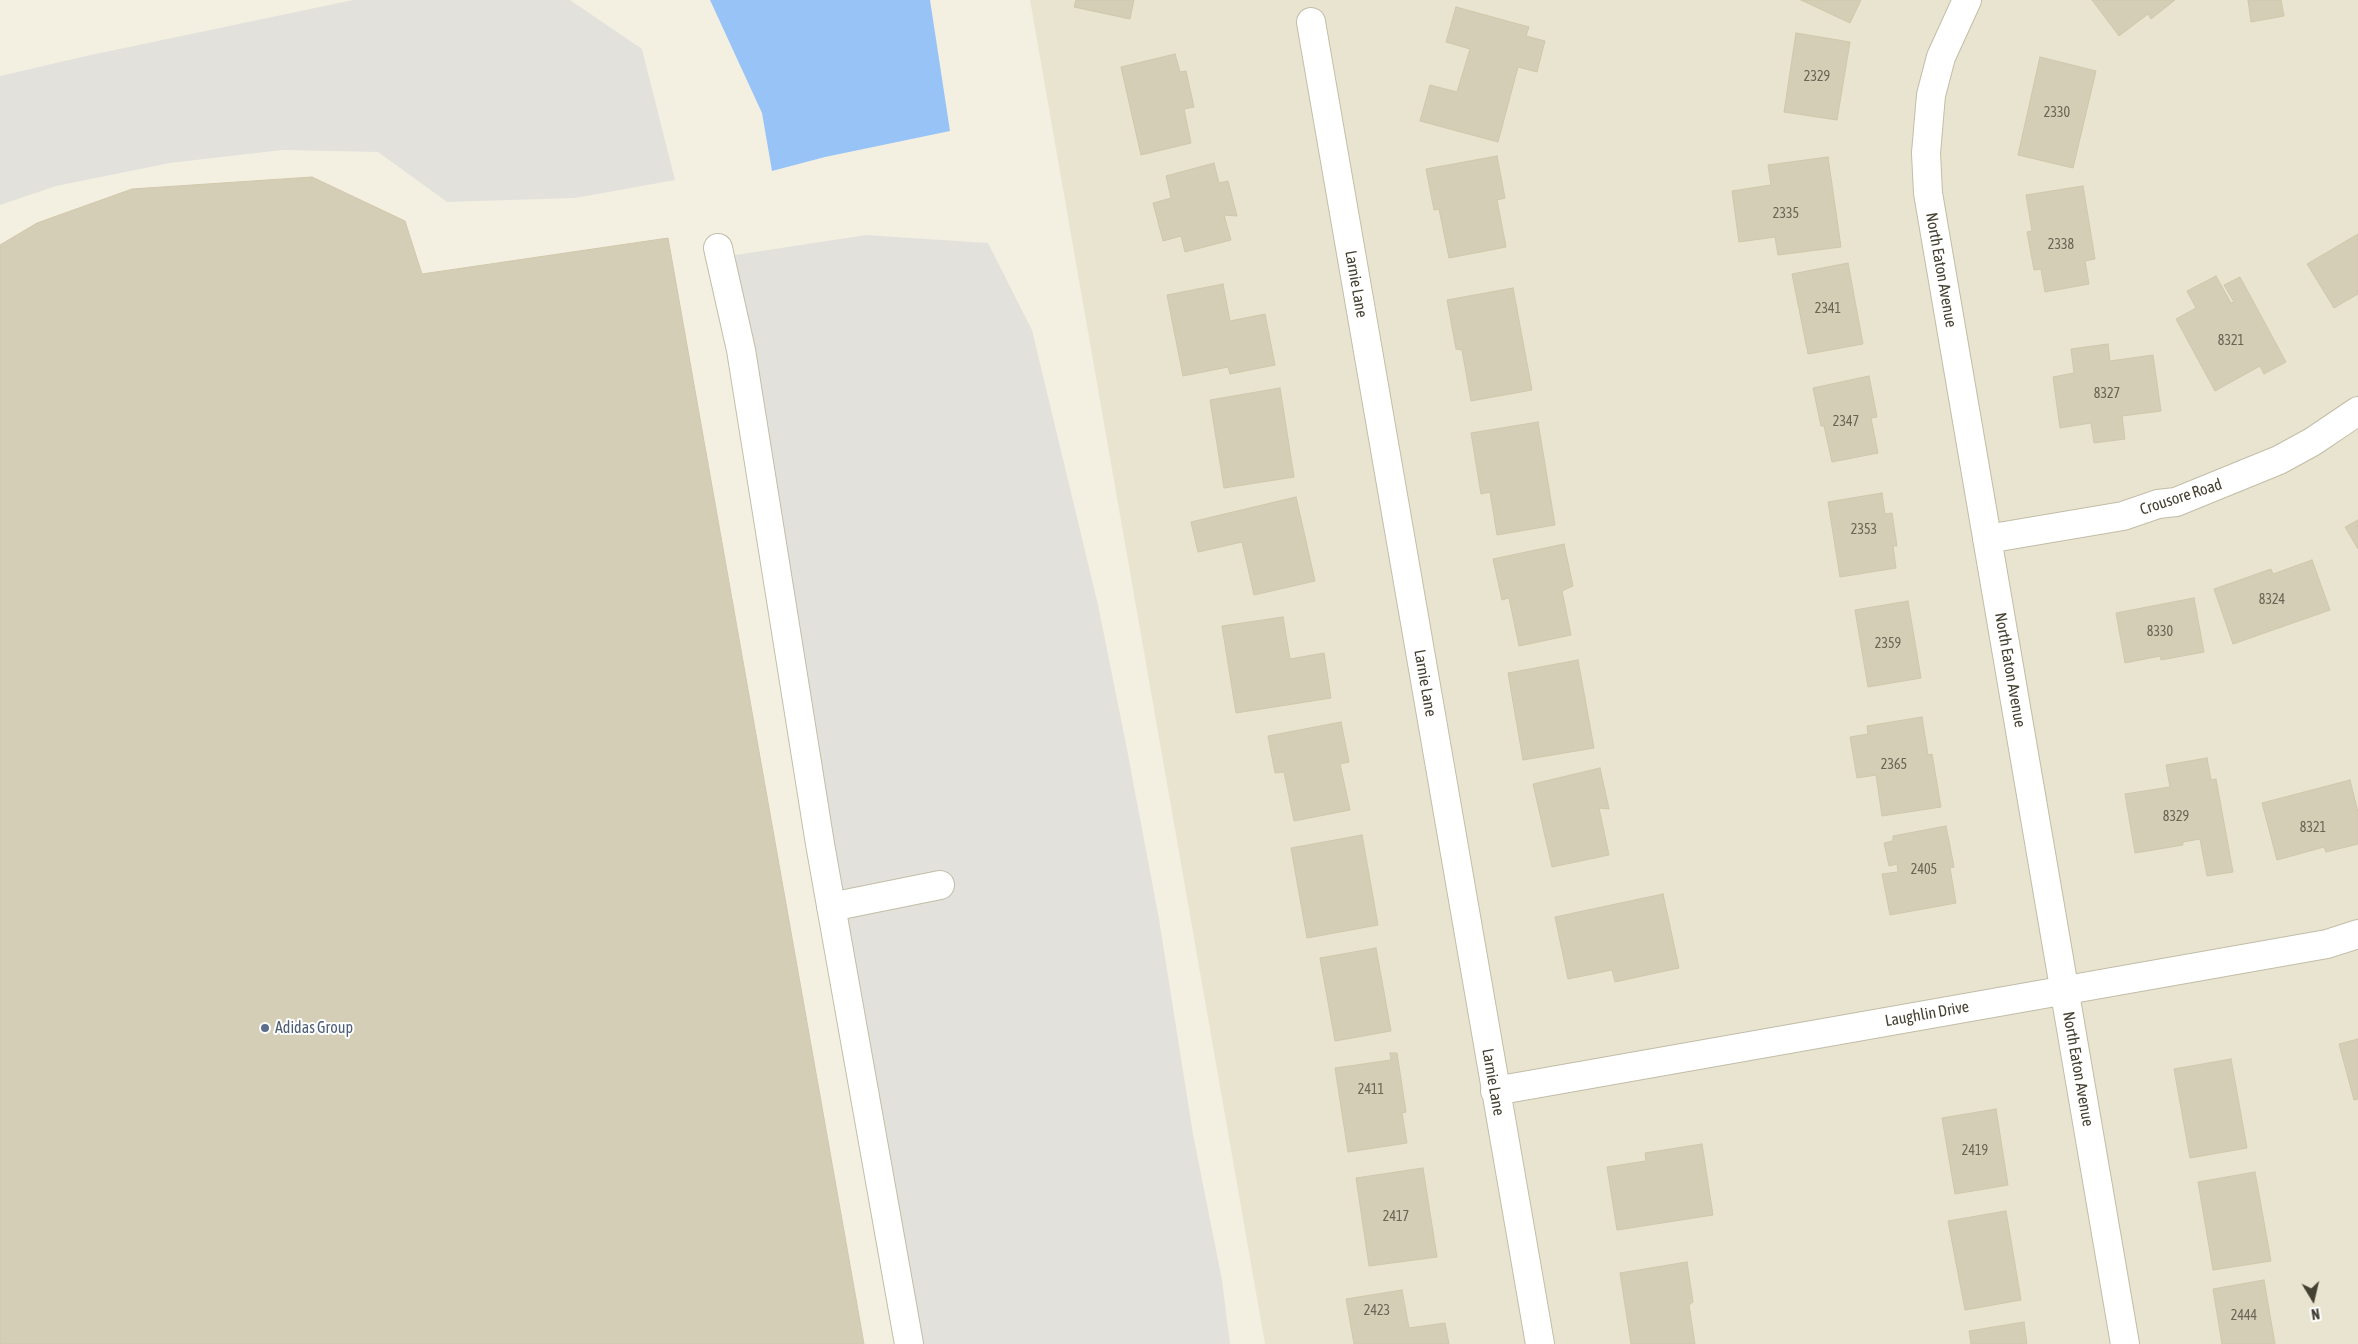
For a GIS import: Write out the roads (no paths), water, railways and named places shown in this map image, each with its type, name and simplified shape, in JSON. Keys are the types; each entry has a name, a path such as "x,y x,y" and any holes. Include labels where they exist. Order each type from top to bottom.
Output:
{"street":[{"name":"North Eaton Avenue","path":"1967,0 1956,22 1936,76 1928,114 1926,171 2125,1344"},
{"name":"Larnie Lane","path":"1311,22 1540,1344"},
{"path":"718,248 740,350 831,907 909,1344"},
{"name":"Crousore Road","path":"1987,539 2122,516 2158,504 2176,502 2279,460 2312,442 2358,411"},
{"path":"831,907 940,885"},
{"name":"Laughlin Drive","path":"1495,1091 2327,944 2358,934"}],"water":[{"path":"710,0 930,0 950,131 825,157 772,171 762,113"}],"place":[{"name":"Adidas Group","path":"265,1028"}]}
